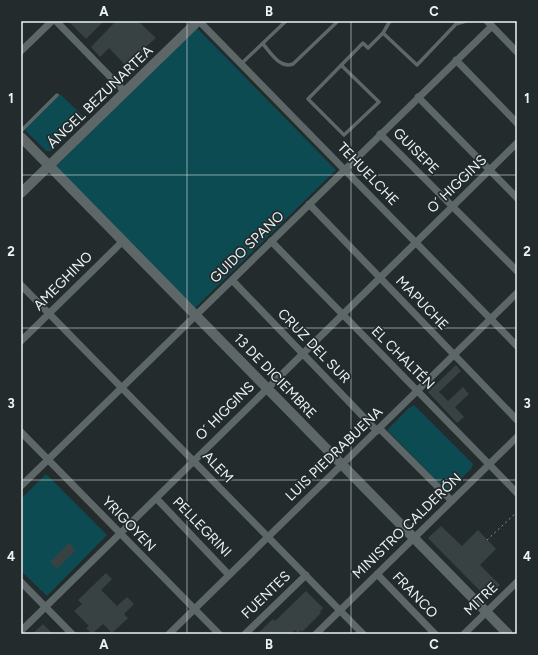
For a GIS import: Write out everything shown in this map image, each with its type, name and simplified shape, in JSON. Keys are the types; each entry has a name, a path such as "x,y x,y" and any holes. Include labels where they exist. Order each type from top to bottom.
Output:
{"street":[{"path":"21,51 52,21"},
{"path":"56,21 125,92"},
{"name":"ÁNGEL BEZUNARTEA","path":"21,194 199,21"},
{"name":"TEHUELCHE","path":"199,21 517,346"},
{"path":"489,23 517,52"},
{"name":"GUIDO SPANO","path":"21,486 456,60 489,23"},
{"path":"456,60 517,123"},
{"path":"418,97 517,198"},
{"name":"GUISEPE","path":"380,134 517,271"},
{"name":"13 DE DICIEMBRE","path":"21,137 508,634"},
{"name":"O´ HIGGINS","path":"21,631 517,143"},
{"name":"MAPUCHE","path":"309,204 517,420"},
{"name":"AMEGHINO","path":"21,341 123,241"},
{"name":"EL CHALTÉN","path":"271,241 517,493"},
{"name":"CRUZ DEL SUR","path":"232,280 302,354 452,501"},
{"name":"ALEM","path":"21,285 363,634"},
{"name":"LUIS PIEDRABUENA","path":"168,634 517,293"},
{"name":"YRIGOYEN","path":"21,432 219,634"},
{"name":"MINISTRO CALDERÓN","path":"316,634 517,437"},
{"name":"PELLEGRINI","path":"156,498 229,575"},
{"name":"FRANCO","path":"377,574 435,634"},
{"name":"FUENTES","path":"245,634 306,575"},
{"path":"21,582 72,634"},
{"name":"MITRE","path":"464,634 517,582"}],"lane":[{"path":"241,64 286,21"},
{"path":"262,44 281,64 288,66 293,64 338,21"},
{"path":"341,65 379,102 344,135 308,99 341,65 363,43 368,48 383,33 390,21"},
{"path":"383,33 417,65 455,23 466,21"},
{"path":"21,131 57,95"}],"path":[{"path":"487,540 517,512"}],"shaded area":[{"path":"197,28 336,170 194,309 55,167"},
{"path":"60,94 85,118 51,151 46,151 25,130"},
{"path":"414,405 473,464 471,469 448,492 387,430"},
{"path":"46,474 107,535 47,596 21,571 21,499"}],"building":[{"path":"68,21 100,21 102,23 86,39"},
{"path":"116,21 138,21 156,38 142,50 143,51 127,67 109,48 100,57 91,47"},
{"path":"456,365 461,371 439,392 448,401 463,387 469,394 455,407 464,417 457,423 428,392"},
{"path":"441,526 462,546 478,530 496,549 480,565 500,585 487,598 428,538"},
{"path":"69,543 76,550 57,569 50,562"},
{"path":"106,573 112,579 101,590 117,606 127,597 134,604 124,614 128,618 112,633 103,624 92,634 86,628 89,626 74,611 82,604 78,600"},
{"path":"306,591 323,608 320,612 321,613 302,632 301,630 298,633 295,630 291,634 257,634 273,619 275,621"},
{"path":"43,624 53,634 32,634"}]}
